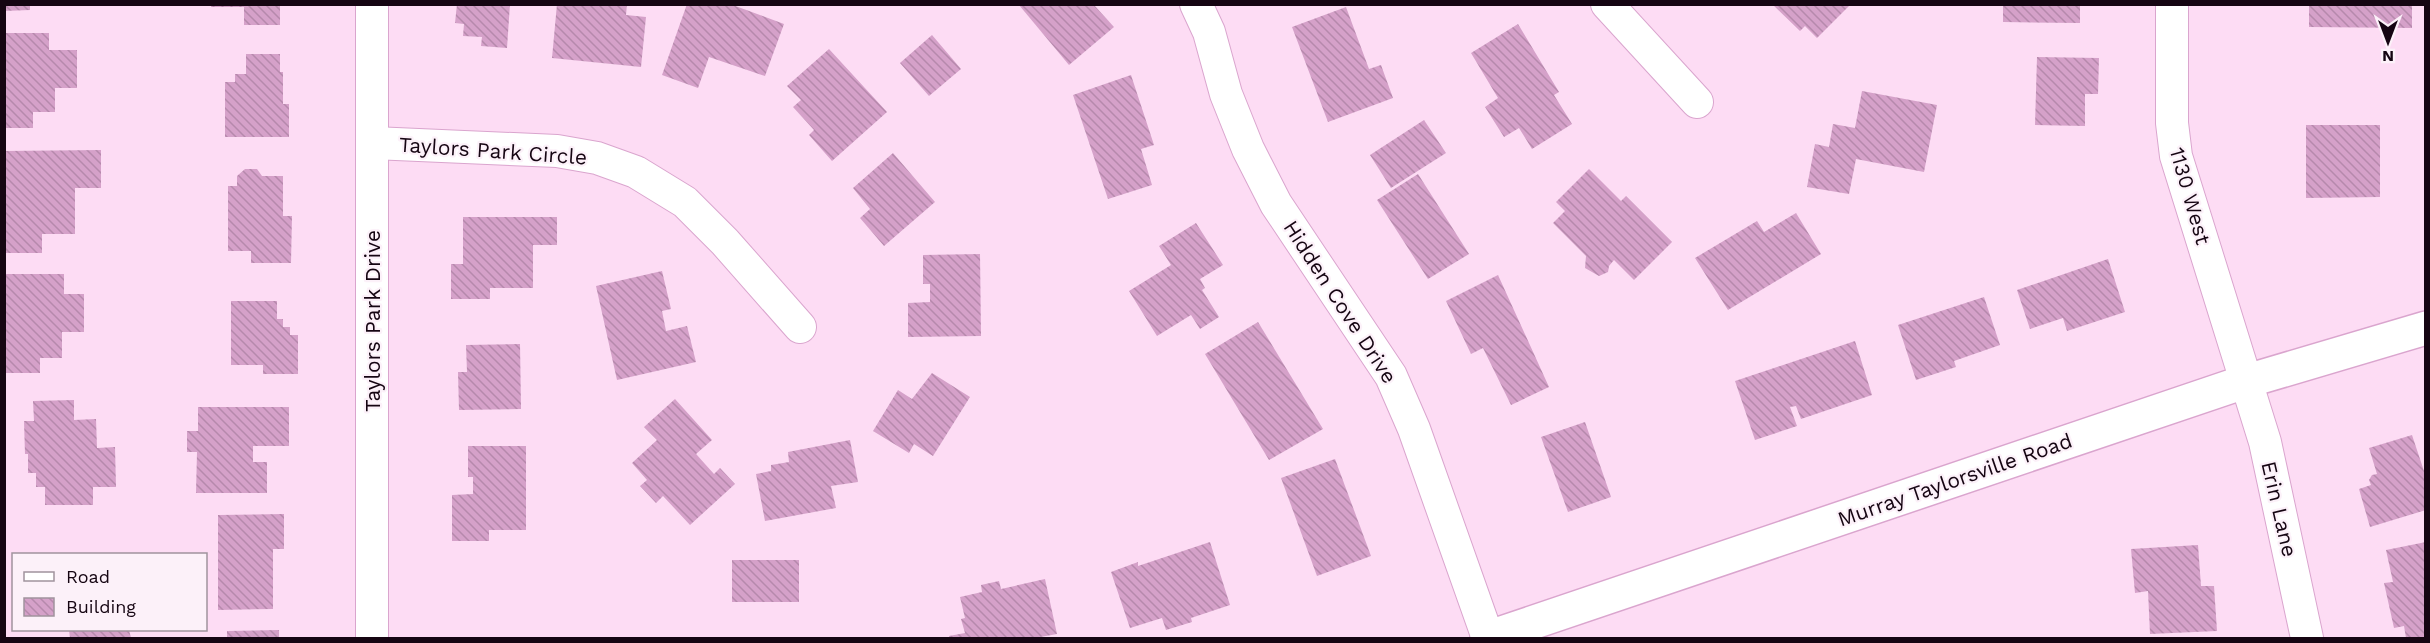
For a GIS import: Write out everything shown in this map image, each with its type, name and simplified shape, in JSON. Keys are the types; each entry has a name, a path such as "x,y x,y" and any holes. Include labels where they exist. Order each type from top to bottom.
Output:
{"street":[{"name":"Taylors Park Drive","path":"372,4 372,639"},
{"name":"Hidden Cove Drive","path":"1196,4 1209,32 1226,94 1243,138 1272,194 1391,376 1414,429 1487,638"},
{"path":"1607,4 1697,102"},
{"name":"1130 West","path":"2172,4 2172,123 2176,156 2247,381"},
{"name":"Taylors Park Circle","path":"373,142 557,151 597,158 636,172 685,202 726,242 800,327"},
{"name":"Murray Taylorsville Road","path":"1487,638 2247,381 2426,328"},
{"name":"Erin Lane","path":"2247,381 2265,442 2307,639"}],"building":[{"path":"4,4 30,4 30,10 4,11"},
{"path":"211,4 280,4 280,25 244,25 244,7 211,7"},
{"path":"457,4 510,4 507,48 481,46 482,37 463,36 464,24 455,23"},
{"path":"557,4 627,4 626,15 646,17 641,67 552,58"},
{"path":"687,4 730,4 784,24 765,76 709,57 698,88 662,75"},
{"path":"1772,4 1848,4 1849,6 1817,38 1805,26 1800,31"},
{"path":"2309,4 2412,4 2412,28 2309,27"},
{"path":"1019,5 1094,5 1114,27 1069,65"},
{"path":"2003,5 2080,5 2080,23 2003,22"},
{"path":"1346,7 1369,69 1381,65 1393,98 1328,122 1292,27"},
{"path":"1518,24 1559,92 1554,95 1572,124 1532,149 1519,128 1504,137 1485,107 1498,98 1471,53"},
{"path":"4,33 49,33 49,50 77,50 77,88 55,88 55,112 33,112 33,128 4,128"},
{"path":"932,35 961,69 929,96 900,63"},
{"path":"829,49 887,112 832,161 809,135 814,130 793,107 801,100 787,86"},
{"path":"246,54 280,54 280,72 283,72 283,104 289,104 289,137 225,137 225,82 235,82 235,74 246,74"},
{"path":"2037,57 2099,58 2098,94 2085,94 2085,126 2035,125"},
{"path":"1131,75 1154,145 1141,149 1152,185 1108,199 1073,95"},
{"path":"1862,91 1937,105 1924,172 1856,159 1849,194 1807,187 1815,144 1829,147 1833,124 1855,128"},
{"path":"1424,120 1446,153 1391,188 1370,155"},
{"path":"2306,125 2380,125 2380,197 2306,198"},
{"path":"101,150 101,188 75,188 75,234 42,234 42,253 4,253 4,151"},
{"path":"893,153 935,202 884,246 860,218 870,209 853,188"},
{"path":"245,169 257,169 262,176 283,176 283,216 292,216 291,263 251,263 251,251 228,251 228,186 237,186 237,176"},
{"path":"1589,169 1621,201 1626,196 1672,242 1634,280 1614,260 1608,272 1599,276 1585,268 1586,256 1553,223 1565,211 1556,202"},
{"path":"1418,174 1469,254 1428,279 1377,200"},
{"path":"1796,213 1821,254 1728,310 1695,258 1757,221 1764,232"},
{"path":"463,217 557,217 557,245 533,245 533,288 490,288 490,299 451,299 451,264 463,264"},
{"path":"1196,223 1223,265 1200,279 1205,288 1202,290 1219,317 1200,329 1191,315 1157,336 1129,291 1171,265 1159,246"},
{"path":"980,254 981,336 908,337 908,303 930,302 930,284 923,284 923,255"},
{"path":"2108,259 2125,312 2067,331 2063,318 2030,329 2017,290"},
{"path":"662,271 671,309 662,311 666,331 687,326 696,362 617,380 596,286"},
{"path":"4,274 64,274 64,294 84,294 84,332 62,332 62,358 40,358 40,373 4,373"},
{"path":"1498,275 1549,387 1511,405 1483,348 1471,354 1446,301"},
{"path":"1984,297 2000,345 1954,361 1956,367 1916,380 1898,325"},
{"path":"231,301 277,301 277,319 283,319 283,327 290,327 290,335 298,335 298,374 263,374 263,365 231,365"},
{"path":"1258,322 1323,429 1269,460 1205,354"},
{"path":"1855,341 1872,395 1801,419 1796,406 1790,407 1797,426 1755,440 1735,381"},
{"path":"520,344 521,409 459,410 458,372 467,372 466,345"},
{"path":"932,373 970,397 933,456 914,444 909,453 873,431 898,390 912,399"},
{"path":"675,399 712,440 696,454 714,474 720,468 735,484 690,525 663,496 656,503 640,486 647,480 632,463 657,440 644,427"},
{"path":"74,400 74,420 96,419 97,448 115,447 116,487 93,487 93,505 45,505 45,487 36,487 36,473 28,473 24,421 34,421 33,401"},
{"path":"198,407 289,407 289,446 253,446 253,462 267,462 267,493 196,493 197,452 187,452 187,431 198,431"},
{"path":"1585,422 1611,497 1568,512 1541,437"},
{"path":"2412,435 2426,477 2426,510 2370,527 2359,489 2371,485 2369,480 2372,475 2377,474 2369,448"},
{"path":"850,440 858,482 831,486 836,508 765,521 756,474 771,471 771,465 789,462 788,452"},
{"path":"468,446 526,446 526,530 489,530 489,541 452,541 452,495 473,494 473,477 468,477"},
{"path":"1335,459 1371,556 1317,576 1281,478"},
{"path":"284,514 284,549 273,549 273,609 218,610 218,515"},
{"path":"1210,542 1230,605 1191,618 1192,622 1166,630 1162,618 1130,628 1111,572 1138,562 1138,566"},
{"path":"2426,542 2426,638 2406,638 2404,626 2394,628 2384,583 2393,582 2386,550"},
{"path":"2198,545 2201,586 2214,586 2217,631 2150,634 2148,591 2135,593 2131,549"},
{"path":"732,560 799,560 799,602 732,602"},
{"path":"1045,579 1057,634 1035,638 949,638 949,636 965,633 961,619 965,618 960,597 982,592 981,585 999,581 1001,589"},
{"path":"279,630 279,638 227,638 227,631"},
{"path":"69,631 129,631 131,638 70,638"}]}
